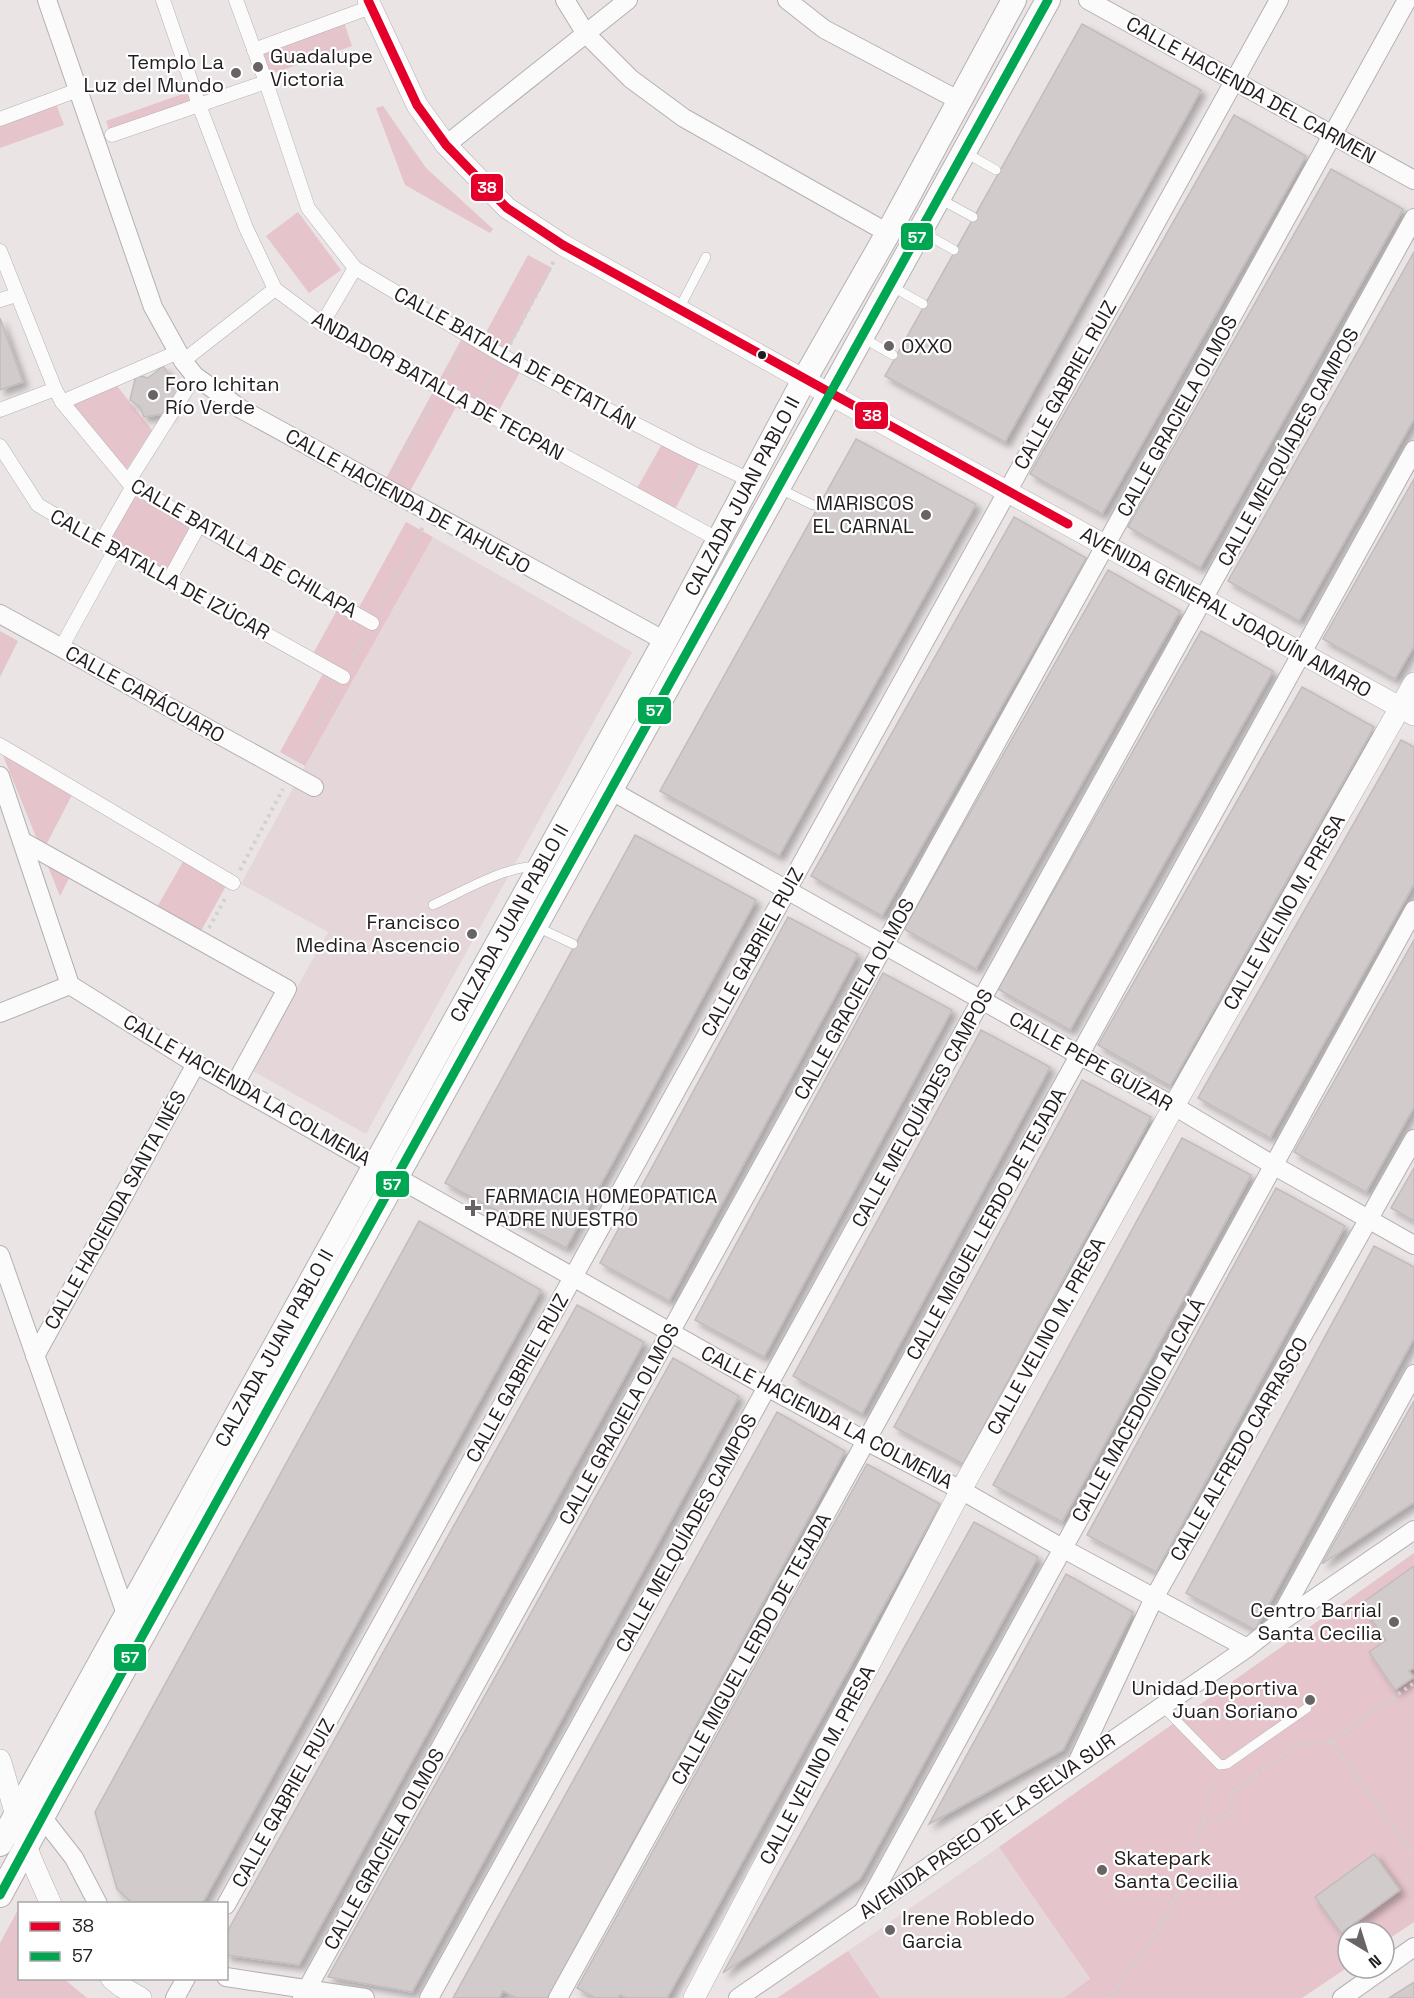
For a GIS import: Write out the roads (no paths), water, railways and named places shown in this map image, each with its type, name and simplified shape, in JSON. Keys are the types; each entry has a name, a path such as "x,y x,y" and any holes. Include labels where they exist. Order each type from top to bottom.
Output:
{"main road":[{"name":"CALZADA JUAN PABLO II","path":"0,1844 16,1798 126,1614 375,1166 665,641 804,380 888,233 1014,0"},
{"name":"CALZADA JUAN PABLO II","path":"0,1895 1048,0"}],"street":[{"name":"CALLE HACIENDA DE TAHUEJO","path":"47,0 153,307 195,376 241,409 665,641"},
{"name":"ANDADOR BATALLA DE TECPAN","path":"164,0 246,228 275,289 322,324 719,540"},
{"name":"CALLE BATALLA DE PETATLÁN","path":"236,0 308,208 355,268 503,356 692,453 750,480"},
{"path":"565,0 586,34 631,79 684,118 888,233"},
{"path":"446,145 628,0"},
{"path":"787,0 824,29 960,101"},
{"name":"CALLE HACIENDA DEL CARMEN","path":"1088,0 1414,180"},
{"name":"CALLE GABRIEL RUIZ","path":"228,1902 1006,490 1279,0"},
{"name":"CALLE GRACIELA OLMOS","path":"304,1994 1407,0"},
{"path":"254,50 370,4"},
{"name":"AVENIDA GENERAL JOAQUÍN AMARO","path":"370,4 417,105 446,145 507,208 563,245 804,380 1407,711"},
{"path":"112,135 266,82"},
{"path":"0,119 78,90"},
{"name":"CALLE MELQUÍADES CAMPOS","path":"429,1998 1414,218"},
{"name":"CALLE BATALLA DE CHILAPA","path":"0,251 16,295 62,402 131,484 372,623"},
{"path":"322,324 355,268"},
{"path":"62,402 181,356 275,289"},
{"path":"0,300 16,295"},
{"path":"101,542 131,484 195,376"},
{"path":"0,410 55,389"},
{"name":"CALLE BATALLA DE IZÚCAR","path":"0,446 38,505 343,677"},
{"name":"CALLE MIGUEL LERDO DE TEJADA","path":"558,1998 1414,450"},
{"path":"169,580 199,525"},
{"path":"61,648 115,550"},
{"name":"CALLE CARÁCUARO","path":"0,614 314,787"},
{"name":"CALLE VELINO M. PRESA","path":"694,1998 961,1490 1174,1106 1407,711 1414,683"},
{"path":"0,746 233,883"},
{"path":"0,776 70,985 0,1013"},
{"name":"CALLE PEPE GUÍZAR","path":"610,790 1079,1055 1174,1106 1414,1245"},
{"path":"22,841 287,989 234,1086"},
{"name":"CALLE MACEDONIO ALCALÁ","path":"863,1912 1414,910"},
{"name":"CALLE HACIENDA LA COLMENA","path":"70,985 234,1086 767,1387 961,1490 1062,1548 1247,1648"},
{"name":"CALLE HACIENDA SANTA INÉS","path":"35,1356 196,1064"},
{"name":"CALLE ALFREDO CARRASCO","path":"1077,1764 1154,1598 1414,1139"},
{"path":"0,1255 126,1614"},
{"path":"1276,1625 1414,1374"},
{"name":"AVENIDA PASEO DE LA SELVA SUR","path":"738,1998 1247,1648 1276,1625 1414,1530"},
{"path":"0,1760 16,1798 27,1846 50,1902"},
{"path":"16,1798 43,1816 74,1858 97,1902"},
{"path":"1345,1997 1414,1947"},
{"path":"228,1977 304,1994 365,1998"},
{"path":"113,1980 122,1988 141,1998"},
{"path":"175,1998 185,1980"}],"lane":[{"path":"964,152 996,170"},
{"path":"938,198 973,217"},
{"path":"920,230 954,250"},
{"path":"679,309 706,257"},
{"path":"890,285 923,304"},
{"path":"861,337 894,355"},
{"path":"778,488 813,505"},
{"path":"433,905 508,871 524,866 540,866"},
{"path":"535,926 573,944"},
{"path":"1162,1706 1220,1765 1227,1764 1307,1708"}],"place":[{"name":"Guadalupe Victoria","path":"258,67"},
{"name":"Templo La Luz del Mundo","path":"236,73"},
{"name":"OXXO","path":"889,346"},
{"name":"Foro Ichitan Río Verde","path":"153,395"},
{"name":"MARISCOS EL CARNAL","path":"926,515"},
{"name":"Francisco Medina Ascencio","path":"472,934"},
{"name":"FARMACIA HOMEOPATICA PADRE NUESTRO","path":"473,1208"},
{"name":"Centro Barrial Santa Cecilia","path":"1394,1622"},
{"name":"Unidad Deportiva Juan Soriano","path":"1310,1700"},
{"name":"Skatepark Santa Cecilia","path":"1102,1870"},
{"name":"Irene Robledo Garcia","path":"890,1930"}]}
